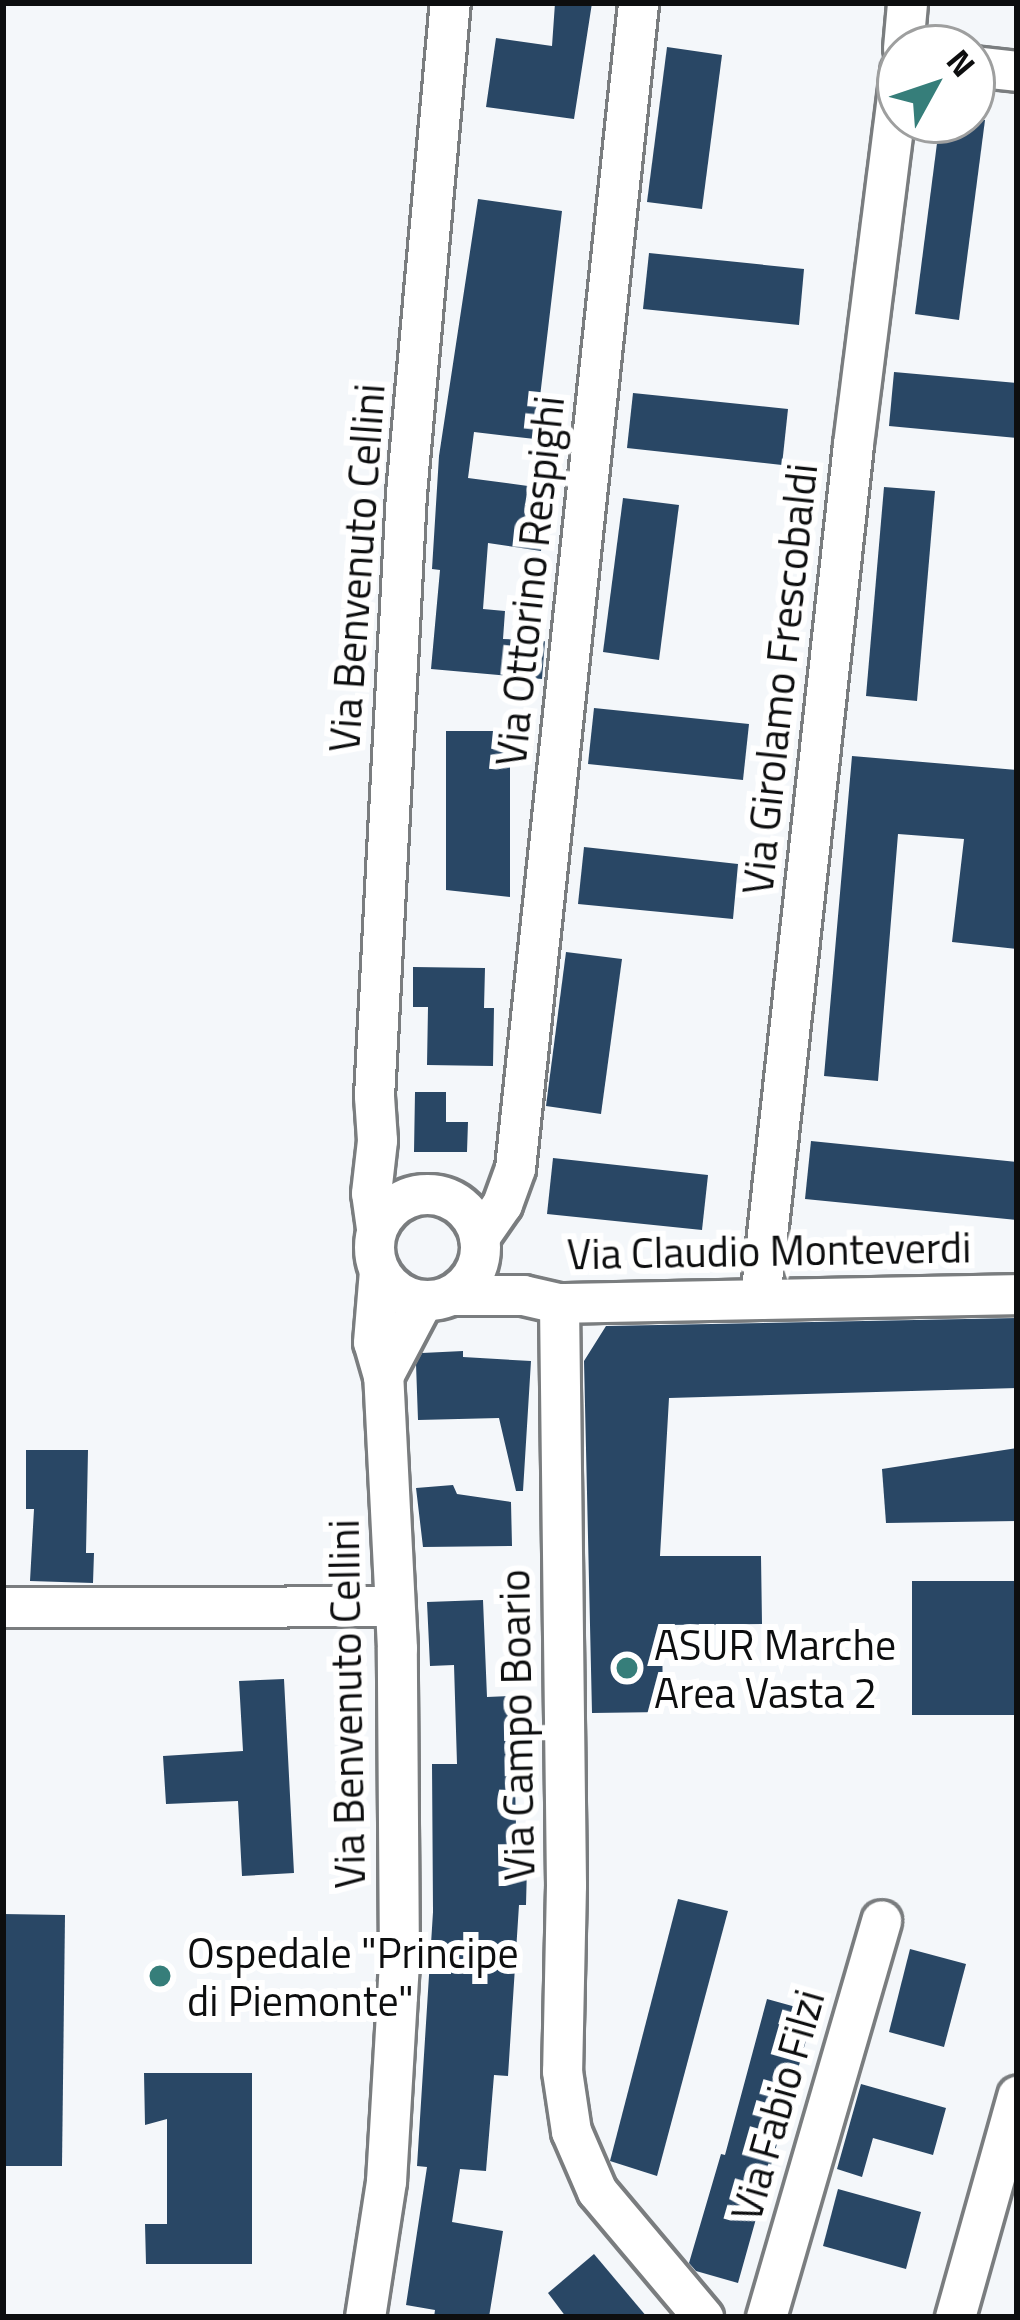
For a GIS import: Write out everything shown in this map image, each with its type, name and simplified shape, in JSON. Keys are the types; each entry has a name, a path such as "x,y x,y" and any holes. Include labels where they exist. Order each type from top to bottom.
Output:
{"street":[{"name":"Via Benvenuto Cellini","path":"376,1228 371,1193 377,1140 374,1096 406,493 450,3"},
{"name":"Via Ottorino Respighi","path":"476,1236 515,1168 638,3"},
{"name":"Via Girolamo Frescobaldi","path":"760,1299 853,444 891,144"},
{"name":"Via Benvenuto Cellini","path":"377,1140 408,1197"},
{"path":"440,1195 476,1236 464,1285 437,1297 405,1296 379,1271 374,1257 376,1228 383,1214 408,1197 440,1195"},
{"name":"Via Claudio Monteverdi","path":"476,1236 541,1299"},
{"name":"Via Benvenuto Cellini","path":"365,2317 386,2181 399,1965 394,1606 383,1376 373,1342 379,1271"},
{"name":"Via Claudio Monteverdi","path":"437,1297 760,1299 1017,1294"},
{"path":"383,1376 437,1297"},
{"name":"Via Campo Boario","path":"541,1299 566,1885 562,2072 571,2131 597,2191 703,2317"},
{"path":"3,1606 394,1606"},
{"name":"Via Fabio Filzi","path":"766,2317 881,1920"},
{"path":"956,2317 1017,2096"}],"building":[{"path":"555,3 592,3 574,119 486,107 496,38 552,46"},
{"path":"667,47 722,55 702,209 647,202"},
{"path":"937,144 982,144 959,320 915,314"},
{"path":"478,199 562,211 535,439 474,432 468,478 528,486 525,505 546,508 541,551 488,543 483,609 505,611 503,639 545,641 542,679 431,669 440,570 432,569 439,456"},
{"path":"649,253 804,269 799,325 643,309"},
{"path":"894,372 1017,383 1017,438 889,426"},
{"path":"633,393 788,409 782,465 627,448"},
{"path":"884,487 935,491 917,701 866,696"},
{"path":"623,498 679,505 659,660 603,652"},
{"path":"594,708 749,724 743,780 588,764"},
{"path":"446,731 510,731 510,897 446,890"},
{"path":"852,756 1017,770 1017,949 952,942 964,839 898,834 878,1081 824,1076"},
{"path":"584,847 738,864 733,919 578,904"},
{"path":"566,952 622,959 601,1114 546,1106"},
{"path":"413,967 485,968 484,1008 494,1008 493,1066 427,1065 428,1007 413,1007"},
{"path":"415,1092 446,1092 446,1122 468,1122 467,1152 414,1152"},
{"path":"811,1141 1017,1162 1017,1220 805,1199"},
{"path":"553,1158 708,1175 702,1230 547,1214"},
{"path":"1017,1318 1017,1388 669,1398 660,1556 761,1556 762,1624 662,1625 663,1712 592,1713 584,1361 606,1326"},
{"path":"463,1351 463,1357 531,1361 523,1491 516,1491 499,1418 418,1420 416,1364 422,1353"},
{"path":"1017,1448 1017,1521 886,1523 882,1469"},
{"path":"26,1450 88,1450 86,1553 94,1553 93,1583 30,1581 34,1509 26,1509"},
{"path":"453,1485 457,1494 511,1502 512,1546 423,1547 416,1488"},
{"path":"912,1581 1017,1581 1017,1715 912,1715"},
{"path":"483,1600 487,1697 513,1696 516,1826 528,1827 526,1905 519,1905 508,2076 494,2075 486,2171 460,2169 452,2222 503,2231 489,2317 434,2317 435,2310 406,2305 427,2167 417,2166 433,1912 432,1764 457,1764 454,1665 430,1666 427,1602"},
{"path":"284,1679 294,1873 242,1876 238,1801 166,1804 163,1756 243,1751 239,1681"},
{"path":"678,1899 728,1911 657,2176 610,2161"},
{"path":"3,1914 65,1915 62,2166 3,2166"},
{"path":"910,1949 966,1964 944,2047 889,2032"},
{"path":"767,1999 814,2012 738,2283 696,2271 689,2263 721,2154 725,2155"},
{"path":"144,2073 252,2073 252,2264 146,2264 145,2224 167,2224 167,2119 145,2125"},
{"path":"861,2084 946,2108 933,2155 873,2138 862,2177 837,2169"},
{"path":"838,2189 921,2212 906,2269 823,2246"},
{"path":"594,2254 647,2317 566,2317 548,2293"}],"place":[{"name":"ASUR Marche Area Vasta 2","path":"627,1668"},
{"name":"Ospedale \"Principe di Piemonte\"","path":"160,1976"}]}
